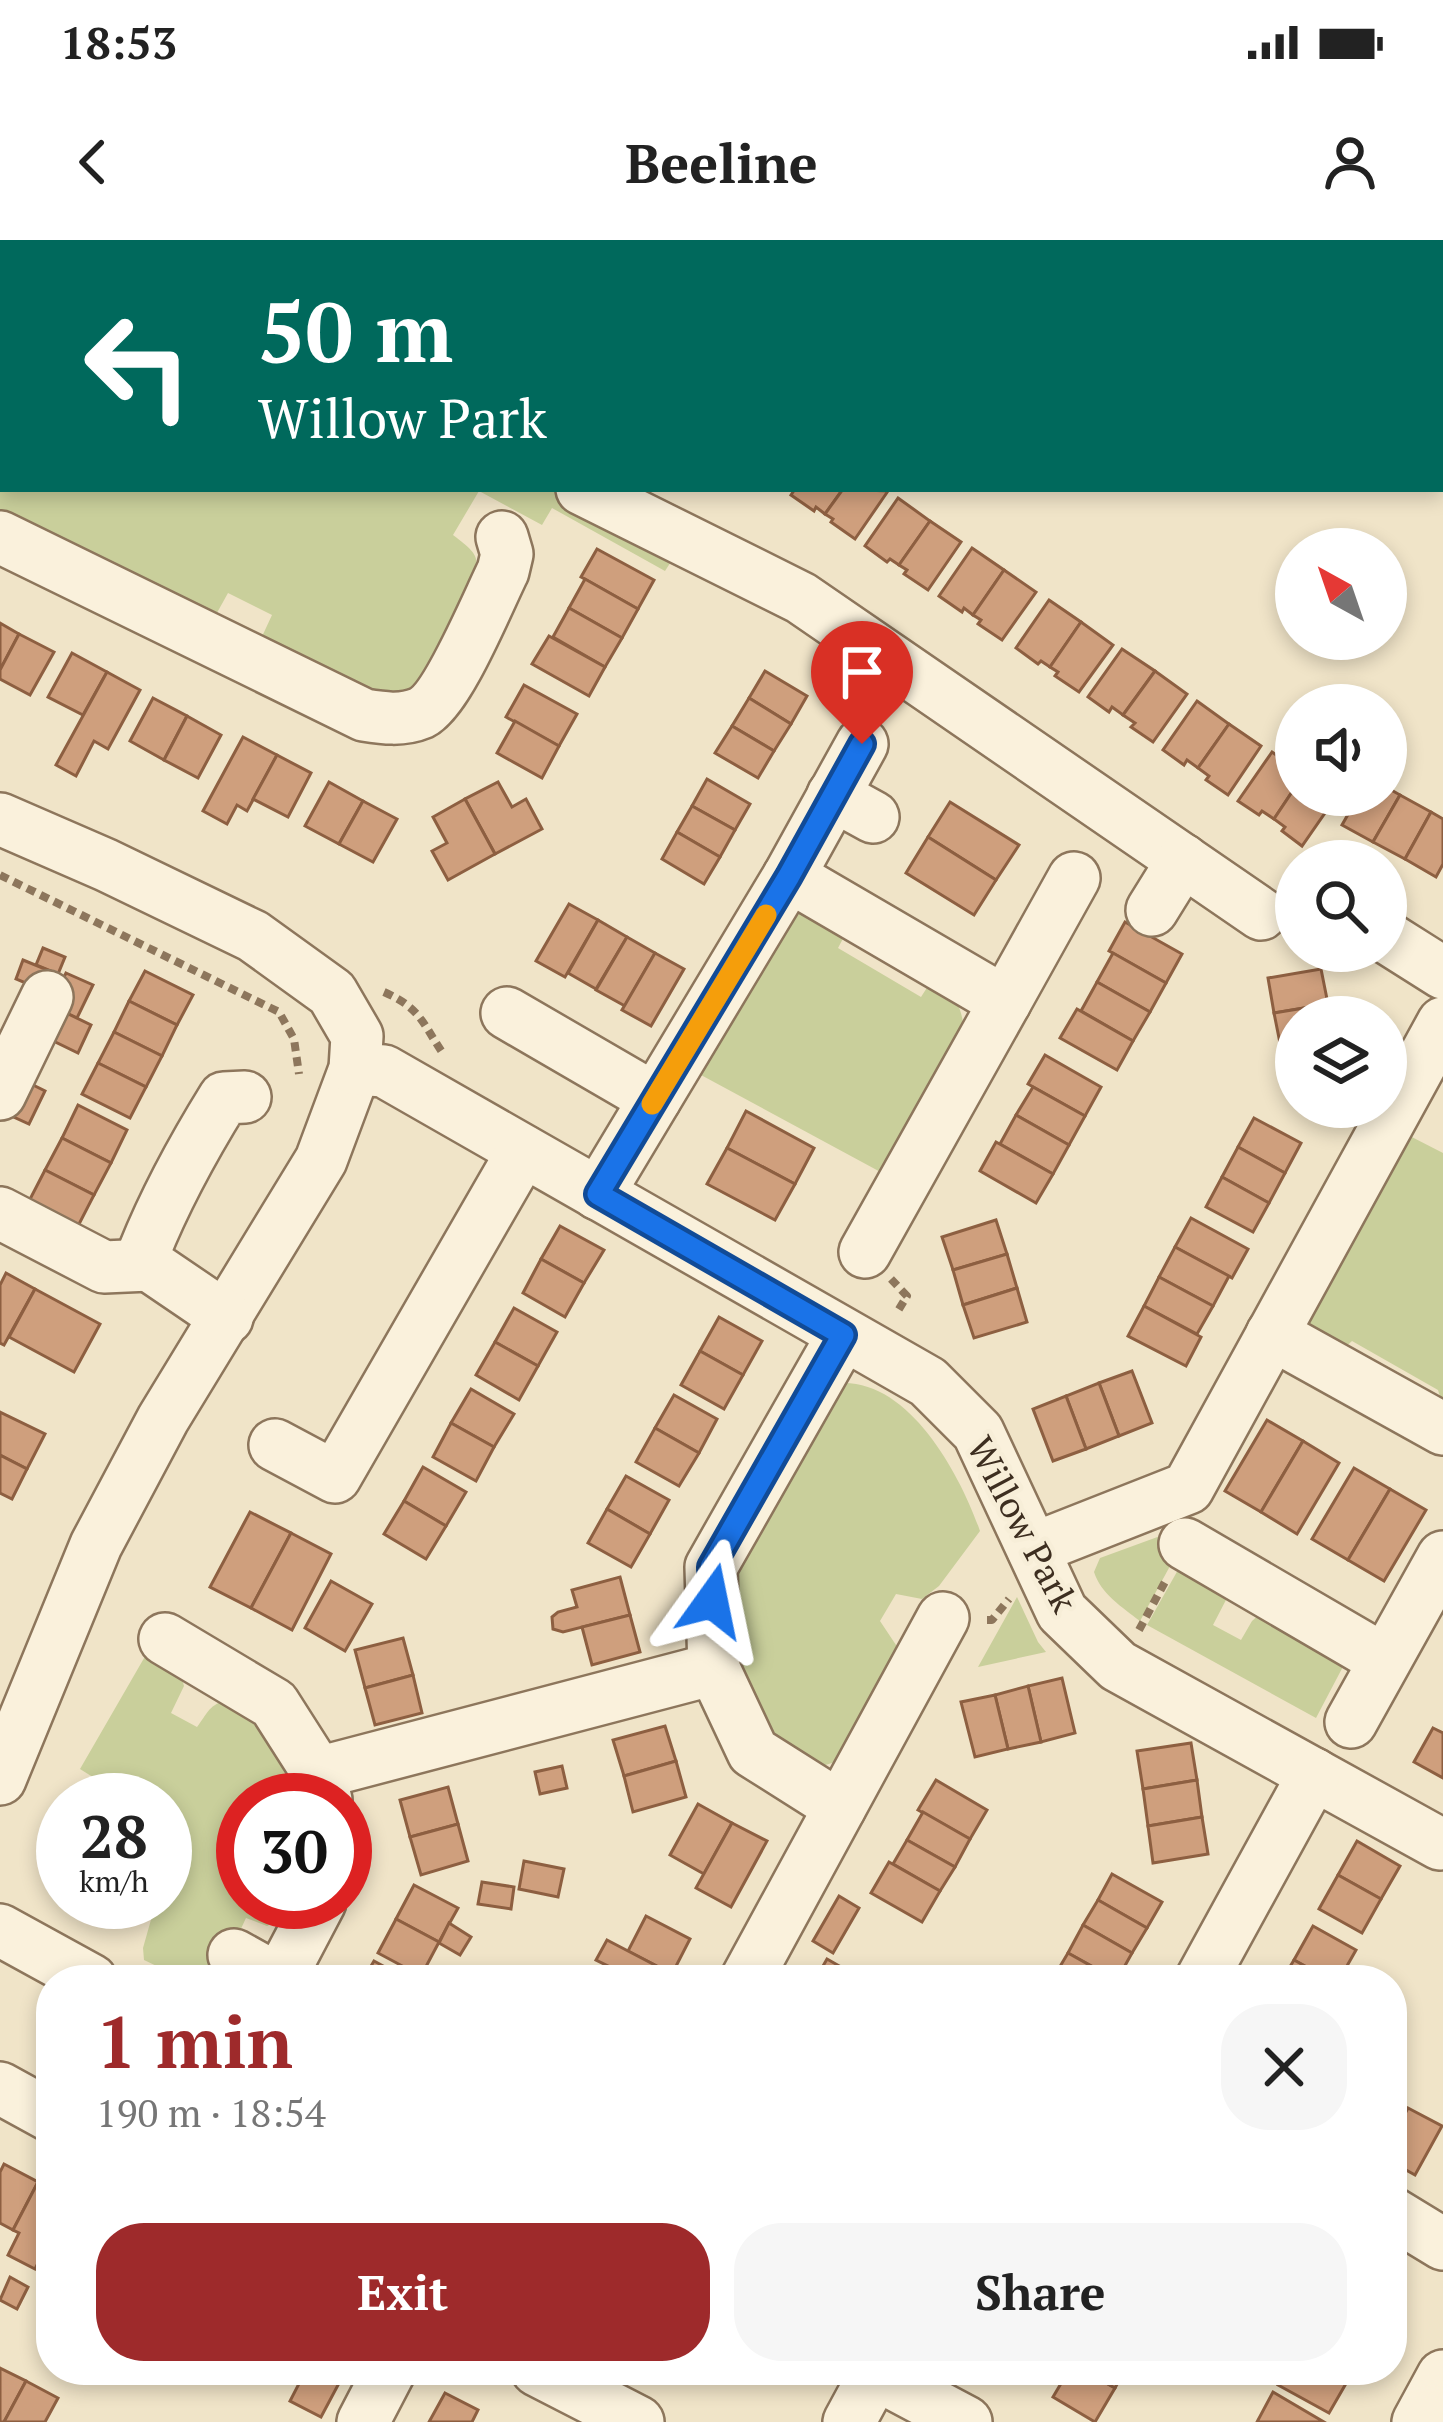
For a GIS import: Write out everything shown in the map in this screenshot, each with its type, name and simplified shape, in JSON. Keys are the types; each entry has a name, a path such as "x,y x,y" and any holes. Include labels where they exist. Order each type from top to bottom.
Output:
{"street":[{"path":"588,492 800,598 1261,914"},
{"path":"0,537 364,715 393,719 424,712 448,682 503,571 507,554 502,537"},
{"path":"598,1194 789,876 853,806 862,744"},
{"path":"0,820 253,936 332,993 357,1036 333,1078 321,1160 163,1419 96,1546 0,1779"},
{"path":"1152,910 1183,860"},
{"path":"789,876 1005,1002"},
{"path":"865,1252 1074,878"},
{"path":"1407,950 1443,973"},
{"path":"0,1094 47,997"},
{"path":"507,1013 655,1099"},
{"path":"1035,1555 1187,1488 1443,1023"},
{"name":"Willow Park","path":"333,1078 383,1071 928,1382 978,1432 1062,1612 1118,1666 1440,1844"},
{"path":"227,1318 149,1265 144,1252 186,1160 224,1099 245,1097"},
{"path":"275,1445 335,1477 523,1151"},
{"path":"0,1213 104,1267 149,1265"},
{"path":"1272,1334 1443,1429"},
{"path":"840,1807 753,1752 714,1669 711,1567 858,1344"},
{"path":"1185,1544 1384,1660"},
{"path":"1351,1722 1443,1557"},
{"path":"754,1965 943,1618"},
{"path":"165,1639 274,1704 314,1773"},
{"path":"366,1773 714,1669"},
{"path":"1209,1965 1314,1774"},
{"path":"287,1965 306,1929"},
{"path":"0,1930 64,1965"},
{"path":"234,1955 252,1965"},
{"path":"0,2088 36,2108"},
{"path":"1407,2222 1443,2244"},
{"path":"1418,2422 1443,2376"},
{"path":"363,2422 382,2385"},
{"path":"566,2385 638,2422"},
{"path":"849,2422 866,2385"},
{"path":"896,2385 966,2422"}],"path":[{"path":"0,875 278,1012 294,1040 333,1078"},
{"path":"245,1097 333,1078"},
{"path":"858,1344 908,1296 865,1252"},
{"path":"943,1618 992,1620 1016,1591 1010,1577 1035,1555"},
{"path":"1129,1620 1140,1629"}],"green space":[{"path":"0,492 478,492 453,535 475,556 477,567 474,585 408,701 400,705 259,643 272,615 228,593 213,620 0,514"},
{"path":"481,492 561,492 670,545 674,557 665,571 552,508 542,525"},
{"path":"812,913 846,933 838,948 921,997 930,983 952,998 962,1015 964,1034 886,1175 701,1075 783,924 799,914"},
{"path":"1402,1132 1443,1153 1443,1406 1438,1390 1352,1341 1341,1351 1311,1333 1304,1316"},
{"path":"843,1383 868,1387 911,1415 946,1460 980,1531 939,1586 922,1599 896,1594 880,1621 896,1645 896,1664 842,1760 822,1766 791,1754 755,1721 727,1607 726,1582"},
{"path":"1193,1524 1140,1621 1102,1587 1094,1572 1100,1558"},
{"path":"1183,1561 1228,1591 1213,1625 1241,1640 1261,1613 1347,1659 1316,1718 1147,1625"},
{"path":"1017,1597 1046,1652 978,1667"},
{"path":"147,1653 180,1672 184,1686 171,1713 197,1727 215,1705 234,1699 280,1734 292,1773 216,1773 216,1929 241,1929 224,1965 154,1965 144,1960 148,1929 192,1929 192,1773 86,1773 80,1769"}],"building":[{"path":"793,492 841,492 825,514 791,495"},
{"path":"841,492 887,492 855,539 825,514"},
{"path":"898,498 930,521 899,565 865,546"},
{"path":"930,521 961,542 928,590 899,565"},
{"path":"972,548 1004,570 973,615 939,596"},
{"path":"597,549 654,580 638,609 581,577"},
{"path":"1004,570 1036,592 1002,640 973,615"},
{"path":"585,579 638,609 622,638 569,608"},
{"path":"1049,600 1081,622 1050,667 1016,648"},
{"path":"569,608 622,638 605,667 553,637"},
{"path":"1081,622 1113,645 1079,692 1050,667"},
{"path":"0,623 19,634 0,670"},
{"path":"19,634 54,652 30,695 0,679"},
{"path":"549,636 605,667 589,696 532,664"},
{"path":"1122,649 1155,671 1123,715 1112,707 1109,712 1088,697"},
{"path":"72,653 107,672 83,715 48,697"},
{"path":"765,671 807,696 791,724 749,698"},
{"path":"1155,671 1187,694 1153,742 1123,715"},
{"path":"107,672 140,690 108,749 94,741 76,776 56,765"},
{"path":"524,685 577,714 559,746 506,717"},
{"path":"153,698 187,716 164,760 130,741"},
{"path":"749,698 791,724 774,751 732,726"},
{"path":"1197,701 1229,724 1198,768 1187,760 1184,765 1163,750"},
{"path":"187,716 221,735 198,778 164,760"},
{"path":"515,721 559,746 542,778 497,753"},
{"path":"1229,724 1261,746 1228,795 1198,768"},
{"path":"732,726 774,751 758,778 715,753"},
{"path":"243,737 277,755 247,811 237,805 227,824 203,811"},
{"path":"1272,752 1275,754 1274,819 1238,801"},
{"path":"277,755 311,773 288,817 253,799"},
{"path":"707,779 750,804 735,830 692,806"},
{"path":"329,782 363,801 339,844 305,826"},
{"path":"498,782 512,807 526,799 542,829 495,854 465,799"},
{"path":"465,799 495,854 448,880 432,851 447,843 433,817"},
{"path":"1407,799 1431,812 1407,855 1407,840 1374,840 1388,816 1407,816"},
{"path":"363,801 397,819 373,862 339,844"},
{"path":"950,802 1019,845 996,880 928,837"},
{"path":"692,806 735,830 720,857 677,832"},
{"path":"1431,812 1443,819 1443,864 1436,877 1407,860"},
{"path":"1323,816 1306,840 1294,840 1274,819"},
{"path":"1347,816 1388,816 1374,840 1342,825"},
{"path":"677,832 720,857 704,884 662,859"},
{"path":"928,837 996,880 974,915 906,873"},
{"path":"569,904 598,920 565,977 536,961"},
{"path":"598,920 627,937 596,989 568,973"},
{"path":"1125,922 1182,954 1166,983 1109,951"},
{"path":"627,937 655,953 625,1006 596,990"},
{"path":"43,948 65,957 58,974 36,965"},
{"path":"655,953 684,969 651,1026 622,1010"},
{"path":"1113,953 1166,983 1150,1012 1097,982"},
{"path":"23,960 55,973 47,992 16,979"},
{"path":"145,971 193,995 177,1025 129,1001"},
{"path":"1322,972 1326,996 1275,996 1274,1013 1268,978"},
{"path":"66,973 93,985 77,1018 50,1005"},
{"path":"1097,982 1150,1012 1133,1041 1081,1011"},
{"path":"129,1001 177,1025 162,1056 114,1032"},
{"path":"50,1005 91,1025 78,1053 37,1033"},
{"path":"1077,1009 1133,1041 1117,1070 1060,1038"},
{"path":"114,1032 162,1056 146,1087 98,1063"},
{"path":"1045,1055 1101,1087 1085,1116 1028,1084"},
{"path":"98,1063 146,1087 130,1118 82,1094"},
{"path":"21,1079 45,1091 29,1124 5,1113"},
{"path":"1033,1087 1085,1116 1069,1145 1016,1115"},
{"path":"78,1105 127,1130 111,1163 62,1138"},
{"path":"746,1111 814,1148 795,1184 727,1148"},
{"path":"1016,1115 1069,1145 1053,1174 1000,1144"},
{"path":"1254,1118 1301,1143 1285,1173 1238,1147"},
{"path":"62,1138 111,1163 94,1195 45,1170"},
{"path":"996,1142 1053,1174 1036,1203 980,1171"},
{"path":"1238,1147 1285,1173 1269,1203 1222,1177"},
{"path":"727,1148 795,1184 775,1220 707,1184"},
{"path":"45,1170 94,1195 77,1228 28,1203"},
{"path":"1222,1177 1269,1203 1253,1232 1206,1207"},
{"path":"1191,1218 1248,1249 1232,1278 1175,1247"},
{"path":"996,1220 1007,1254 953,1270 942,1237"},
{"path":"560,1226 604,1250 584,1283 541,1259"},
{"path":"1175,1247 1229,1276 1213,1306 1159,1277"},
{"path":"1007,1254 1017,1288 963,1305 953,1270"},
{"path":"541,1259 584,1283 565,1317 523,1293"},
{"path":"6,1273 35,1289 4,1345 0,1343 0,1285"},
{"path":"1159,1277 1213,1306 1197,1334 1144,1306"},
{"path":"1017,1288 1027,1322 974,1338 963,1305"},
{"path":"35,1289 100,1324 74,1372 9,1337"},
{"path":"1144,1306 1201,1337 1186,1366 1128,1336"},
{"path":"514,1308 557,1332 538,1366 495,1342"},
{"path":"719,1317 762,1341 743,1375 700,1351"},
{"path":"495,1342 538,1366 519,1400 476,1375"},
{"path":"700,1351 743,1375 724,1409 681,1385"},
{"path":"1132,1371 1152,1423 1119,1436 1099,1383"},
{"path":"1099,1383 1119,1436 1086,1449 1066,1396"},
{"path":"471,1389 514,1414 494,1447 451,1423"},
{"path":"674,1395 717,1419 699,1453 655,1428"},
{"path":"1066,1396 1086,1449 1053,1461 1033,1409"},
{"path":"0,1412 45,1434 27,1469 0,1455"},
{"path":"1267,1420 1303,1441 1261,1512 1225,1491"},
{"path":"451,1423 494,1447 476,1481 433,1457"},
{"path":"655,1428 699,1453 679,1486 636,1462"},
{"path":"1303,1441 1339,1463 1297,1534 1261,1512"},
{"path":"0,1455 27,1469 12,1499 0,1493"},
{"path":"423,1467 466,1492 446,1526 404,1501"},
{"path":"1354,1468 1390,1489 1348,1560 1312,1539"},
{"path":"626,1476 669,1500 650,1534 607,1509"},
{"path":"1390,1489 1426,1510 1384,1581 1348,1560"},
{"path":"404,1501 446,1526 426,1559 384,1534"},
{"path":"607,1509 650,1534 631,1567 588,1543"},
{"path":"250,1512 291,1533 251,1608 210,1587"},
{"path":"291,1533 331,1554 292,1630 251,1608"},
{"path":"620,1577 630,1615 563,1632 553,1629 552,1617 577,1607 572,1590"},
{"path":"331,1581 372,1604 345,1651 305,1628"},
{"path":"630,1615 640,1652 592,1665 582,1627"},
{"path":"403,1638 413,1675 365,1688 355,1650"},
{"path":"413,1675 422,1713 375,1725 365,1688"},
{"path":"1062,1678 1075,1733 1041,1742 1028,1686"},
{"path":"1028,1686 1041,1742 1008,1749 995,1695"},
{"path":"995,1695 1008,1749 975,1757 961,1702"},
{"path":"665,1726 676,1761 624,1776 613,1740"},
{"path":"1433,1728 1443,1733 1443,1778 1414,1762"},
{"path":"1191,1743 1197,1780 1143,1789 1137,1751"},
{"path":"676,1761 686,1797 633,1812 624,1776"},
{"path":"562,1766 567,1788 540,1794 535,1772"},
{"path":"936,1780 987,1810 970,1839 918,1810"},
{"path":"1197,1780 1202,1817 1148,1826 1143,1789"},
{"path":"448,1787 458,1824 410,1837 400,1800"},
{"path":"698,1804 732,1823 704,1874 670,1855"},
{"path":"923,1812 970,1839 955,1867 907,1840"},
{"path":"1202,1817 1208,1854 1153,1863 1148,1826"},
{"path":"732,1823 767,1841 731,1907 696,1888"},
{"path":"458,1824 468,1861 421,1875 410,1837"},
{"path":"907,1840 955,1867 940,1891 893,1864"},
{"path":"1357,1841 1400,1866 1381,1899 1338,1875"},
{"path":"524,1861 564,1869 558,1897 519,1889"},
{"path":"889,1862 940,1891 922,1922 871,1893"},
{"path":"1112,1874 1162,1902 1147,1928 1098,1900"},
{"path":"1338,1875 1381,1899 1362,1933 1319,1909"},
{"path":"482,1882 514,1887 511,1909 478,1904"},
{"path":"414,1885 458,1908 439,1942 396,1919"},
{"path":"839,1896 859,1908 833,1953 813,1941"},
{"path":"1098,1900 1147,1928 1132,1953 1083,1925"},
{"path":"646,1916 690,1939 677,1965 655,1965 628,1951"},
{"path":"396,1919 439,1942 427,1965 400,1965 378,1953"},
{"path":"449,1923 471,1937 460,1955 439,1943"},
{"path":"1083,1925 1132,1953 1125,1965 1090,1965 1068,1953"},
{"path":"1313,1926 1356,1950 1348,1965 1303,1965 1294,1960"},
{"path":"607,1940 655,1965 606,1965 596,1960"},
{"path":"1068,1953 1089,1965 1061,1965"},
{"path":"1407,2110 1442,2126 1415,2175 1407,2170"},
{"path":"4,2164 36,2181 13,2230 0,2223"},
{"path":"36,2186 35,2269 8,2255 19,2233 13,2230"},
{"path":"10,2277 28,2287 17,2309 0,2300"},
{"path":"0,2368 26,2381 4,2422 0,2422"},
{"path":"26,2381 58,2398 45,2422 4,2422"},
{"path":"298,2385 338,2385 321,2417 290,2401"},
{"path":"1060,2385 1115,2388 1095,2422 1053,2397"},
{"path":"1278,2385 1345,2385 1329,2413"},
{"path":"1273,2392 1324,2422 1257,2422"},
{"path":"445,2393 478,2410 472,2422 429,2422"}],"slow traffic":[{"path":"652,1104 766,915"}],"route":[{"path":"712,1601 711,1567 843,1335 598,1194 789,876 862,744"}]}
